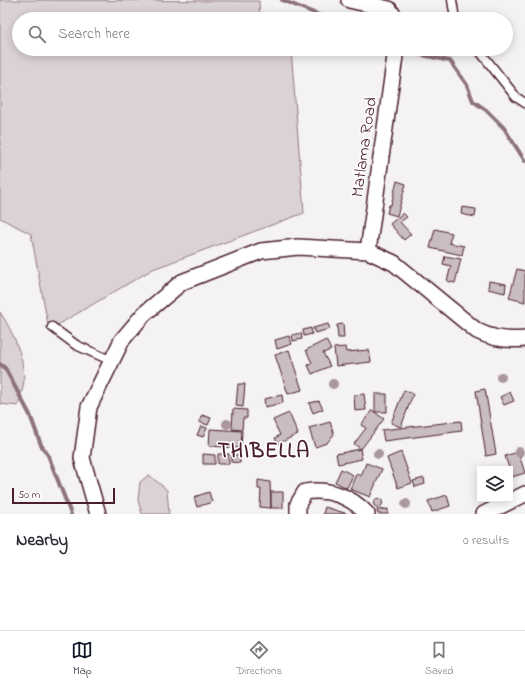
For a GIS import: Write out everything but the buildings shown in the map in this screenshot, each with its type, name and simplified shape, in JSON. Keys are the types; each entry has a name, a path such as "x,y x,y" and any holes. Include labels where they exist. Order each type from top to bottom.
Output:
{"street":[{"path":"349,0 389,9 391,12"},
{"name":"Matlama Road","path":"368,251 395,56"},
{"path":"98,514 82,458 89,407 122,340 144,314 182,282 261,251 298,247 368,251 394,263 477,331 491,338 514,340 525,339"},
{"path":"298,514 298,504 305,492 317,490 345,497 367,514"},
{"path":"484,514 525,494"}],"lane":[{"path":"452,0 454,12"},
{"path":"484,56 516,97 525,103"},
{"path":"52,327 76,345 112,361"}],"shaded area":[{"path":"0,0 259,1 260,12 12,12 12,56 292,56 304,213 153,269 49,330 31,234 0,218"},
{"path":"0,312 13,335 22,360 24,381 18,406 0,404"},
{"path":"149,475 167,490 169,514 142,514 138,500 140,482"}],"waterway":[{"path":"282,0 312,12"},
{"path":"427,56 450,61 467,85 473,101 486,110 504,128 525,161"},
{"path":"0,364 5,368 30,415 41,445 48,455 71,514"}],"district":[{"name":"THIBELLA","path":"264,450"}]}
